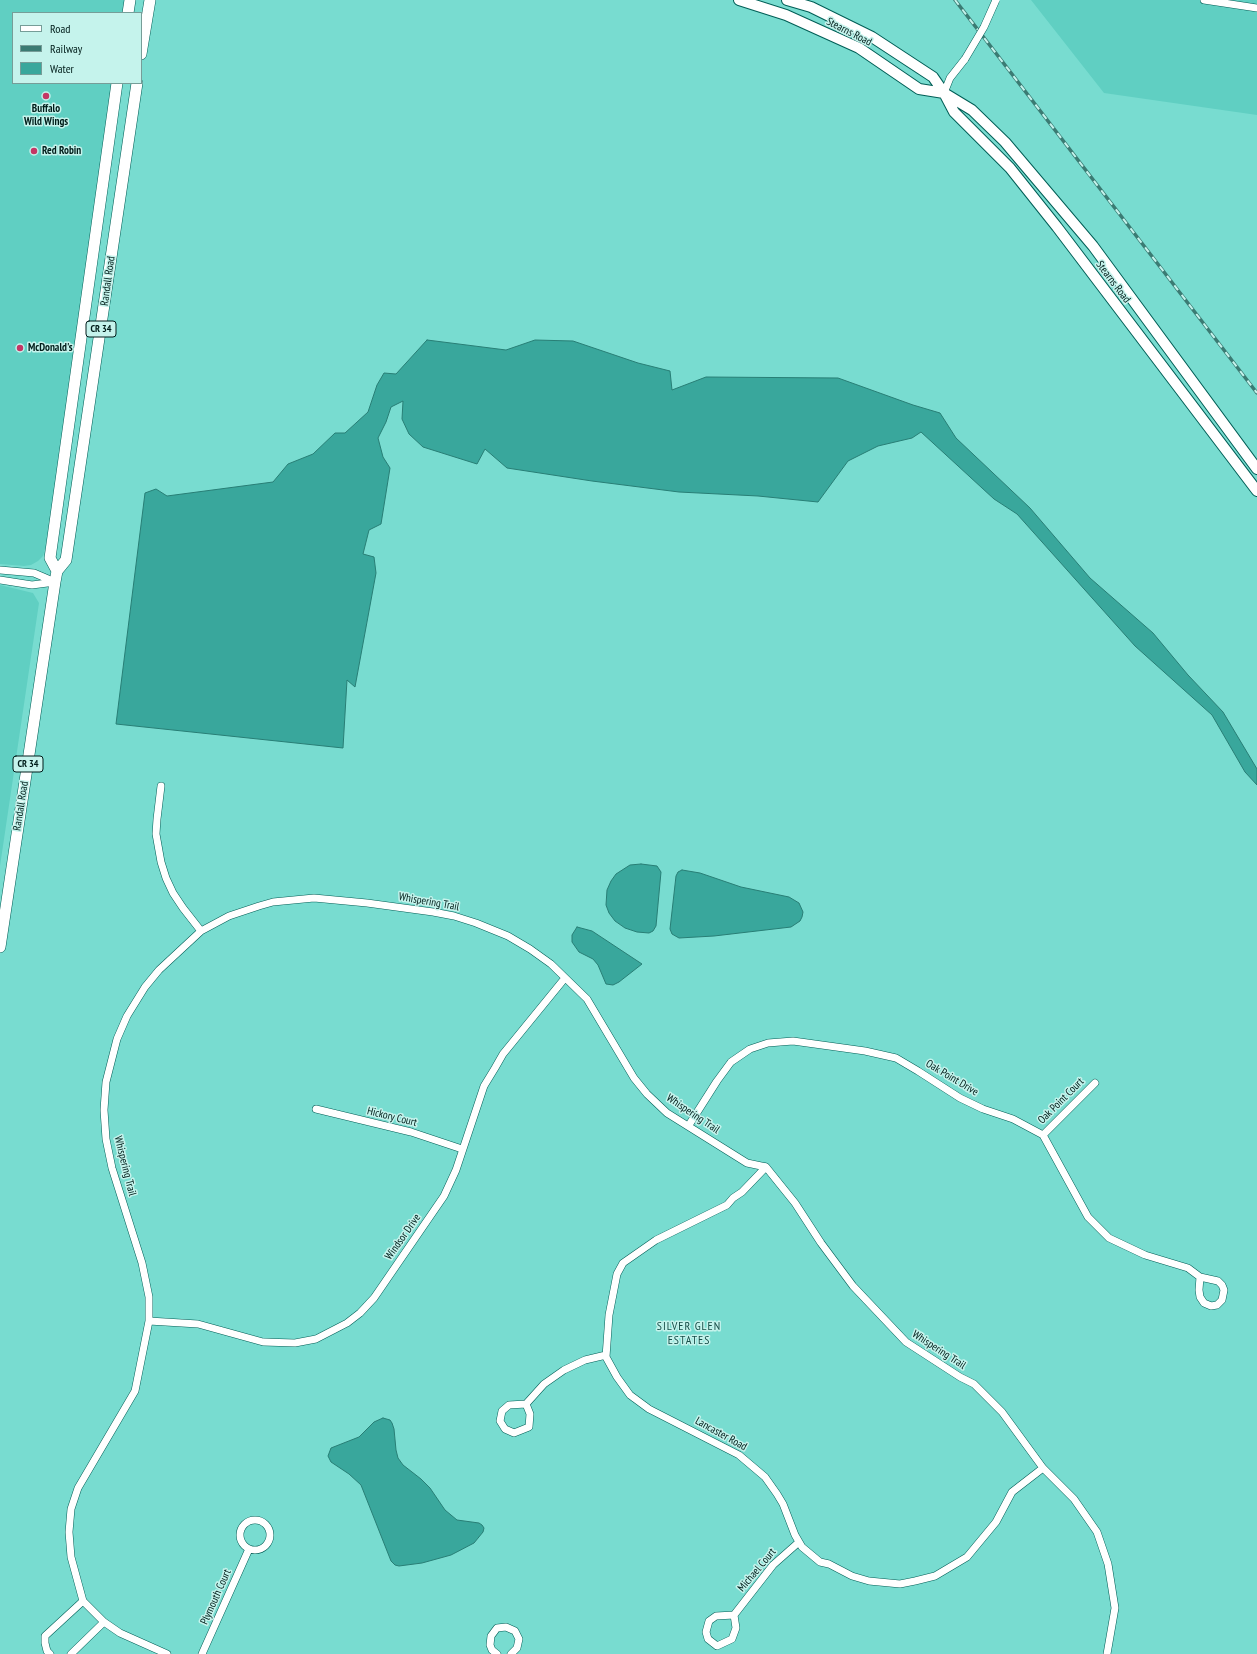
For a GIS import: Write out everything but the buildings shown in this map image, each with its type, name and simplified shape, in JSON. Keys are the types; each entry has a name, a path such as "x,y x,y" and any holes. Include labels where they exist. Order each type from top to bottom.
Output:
{"main road":[{"path":"128,12 130,0"},
{"path":"142,48 150,0"},
{"name":"Stearns Road","path":"739,0 786,15 859,48 919,89 944,93 972,110 1005,142 1093,246 1257,469"},
{"name":"Stearns Road","path":"787,0 811,7 872,36 933,78 944,93 954,112 1010,168 1257,491"},
{"name":"Randall Road","path":"0,947 56,582 57,571 50,558 117,84"},
{"name":"Randall Road","path":"57,571 66,560 137,84"}],"street":[{"path":"944,93 950,78 965,59 984,27 996,0"},
{"path":"1204,0 1257,8"},
{"path":"0,570 34,572 56,582"},
{"path":"0,580 32,585 56,582"},
{"path":"161,786 156,834 161,862 173,893 201,931"},
{"name":"Whispering Trail","path":"83,1602 71,1557 69,1532 70,1509 78,1488 135,1391 149,1322 149,1297 144,1270 112,1168 106,1139 104,1110 106,1086 117,1039 128,1016 145,987 160,970 201,931 229,916 274,902 314,898 367,903 433,912 476,923 508,936 530,949 551,964 587,999 620,1057 643,1089 667,1113 747,1162 766,1167 796,1203 821,1243 853,1286 906,1342 960,1377 974,1384 1002,1412 1043,1468 1074,1499 1097,1532 1108,1564 1115,1608 1106,1654"},
{"name":"Windsor Drive","path":"149,1322 198,1324 262,1342 279,1344 316,1339 348,1323 360,1314 374,1298 444,1196 456,1170 484,1086 494,1068 503,1054 565,978"},
{"name":"Oak Point Drive","path":"689,1126 717,1081 731,1062 750,1049 768,1043 792,1041 865,1051 896,1058 960,1098 984,1109 1013,1119 1043,1135"},
{"name":"Oak Point Court","path":"1043,1135 1095,1083"},
{"name":"Hickory Court","path":"316,1109 412,1132 462,1149"},
{"path":"1043,1135 1088,1217 1109,1238 1145,1255 1188,1268 1200,1277 1218,1281 1224,1290 1222,1300 1217,1305 1211,1306 1204,1303 1200,1297 1200,1277"},
{"path":"526,1404 530,1414 529,1427 514,1433 505,1429 500,1421 502,1411 509,1405 526,1404 544,1384 564,1370 585,1360 606,1355 609,1314 617,1274 624,1263 656,1240 727,1205 766,1167"},
{"name":"Lancaster Road","path":"606,1355 617,1377 630,1395 649,1408 739,1455 756,1468 765,1477 783,1504 802,1547 820,1562 829,1564 852,1576 869,1581 900,1584 935,1576 968,1557 996,1522 1012,1492 1043,1468"},
{"path":"251,1520 261,1520 268,1526 270,1540 267,1545 259,1550 249,1549 242,1542 240,1531 246,1523 251,1520"},
{"name":"Michael Court","path":"734,1615 773,1565 799,1542"},
{"name":"Plymouth Court","path":"202,1654 249,1549"},
{"path":"50,1654 47,1651 45,1636 83,1602 104,1622 120,1633 168,1654"},
{"path":"734,1615 736,1628 732,1639 717,1646 708,1639 706,1632 709,1621 716,1616 734,1615"},
{"path":"71,1654 104,1622"},
{"path":"497,1654 492,1650 489,1640 493,1631 501,1627 511,1628 517,1634 519,1644 514,1653"}],"shaded area":[{"path":"0,0 126,0 124,12 12,12 12,84 114,84 46,546 43,556 31,565 24,566 0,564"},
{"path":"1031,0 1257,0 1257,115 1104,93"},
{"path":"0,585 33,593 39,603 0,866"}],"water":[{"path":"427,340 506,350 535,340 573,341 638,363 670,371 672,390 706,377 838,378 940,413 956,438 1030,508 1090,578 1153,633 1188,675 1223,712 1257,769 1257,785 1245,772 1212,715 1135,646 1017,514 994,499 921,432 912,438 878,446 848,461 818,502 758,496 679,492 507,468 485,449 477,464 423,447 409,434 402,419 403,401 391,407 378,438 383,457 390,468 381,524 369,530 363,554 374,557 376,573 355,687 347,680 343,748 116,724 145,493 156,489 167,496 273,482 288,464 313,454 335,433 345,433 368,412 377,385 384,373 396,374"},
{"path":"641,864 657,866 661,872 656,926 653,931 649,933 637,932 625,928 615,921 609,913 606,905 607,890 616,874 630,865"},
{"path":"682,870 700,873 741,887 789,897 799,903 803,912 802,917 800,921 791,927 714,936 679,938 672,934 670,929 676,876 678,872"},
{"path":"577,927 592,931 642,964 619,982 613,985 606,984 598,965 593,959 579,952 572,942 572,935"},
{"path":"383,1418 390,1420 392,1423 398,1458 403,1465 430,1488 445,1510 457,1520 479,1523 482,1525 484,1528 483,1532 474,1543 451,1555 422,1563 399,1566 395,1565 391,1561 361,1485 349,1474 331,1462 328,1456 331,1448 359,1437 374,1422"}],"railway":[{"path":"955,0 1257,393"}],"place":[{"name":"Buffalo Wild Wings","path":"46,96"},
{"name":"Red Robin","path":"34,151"},
{"name":"McDonald's","path":"20,348"}],"district":[{"name":"SILVER GLEN ESTATES","path":"689,1334"}]}
